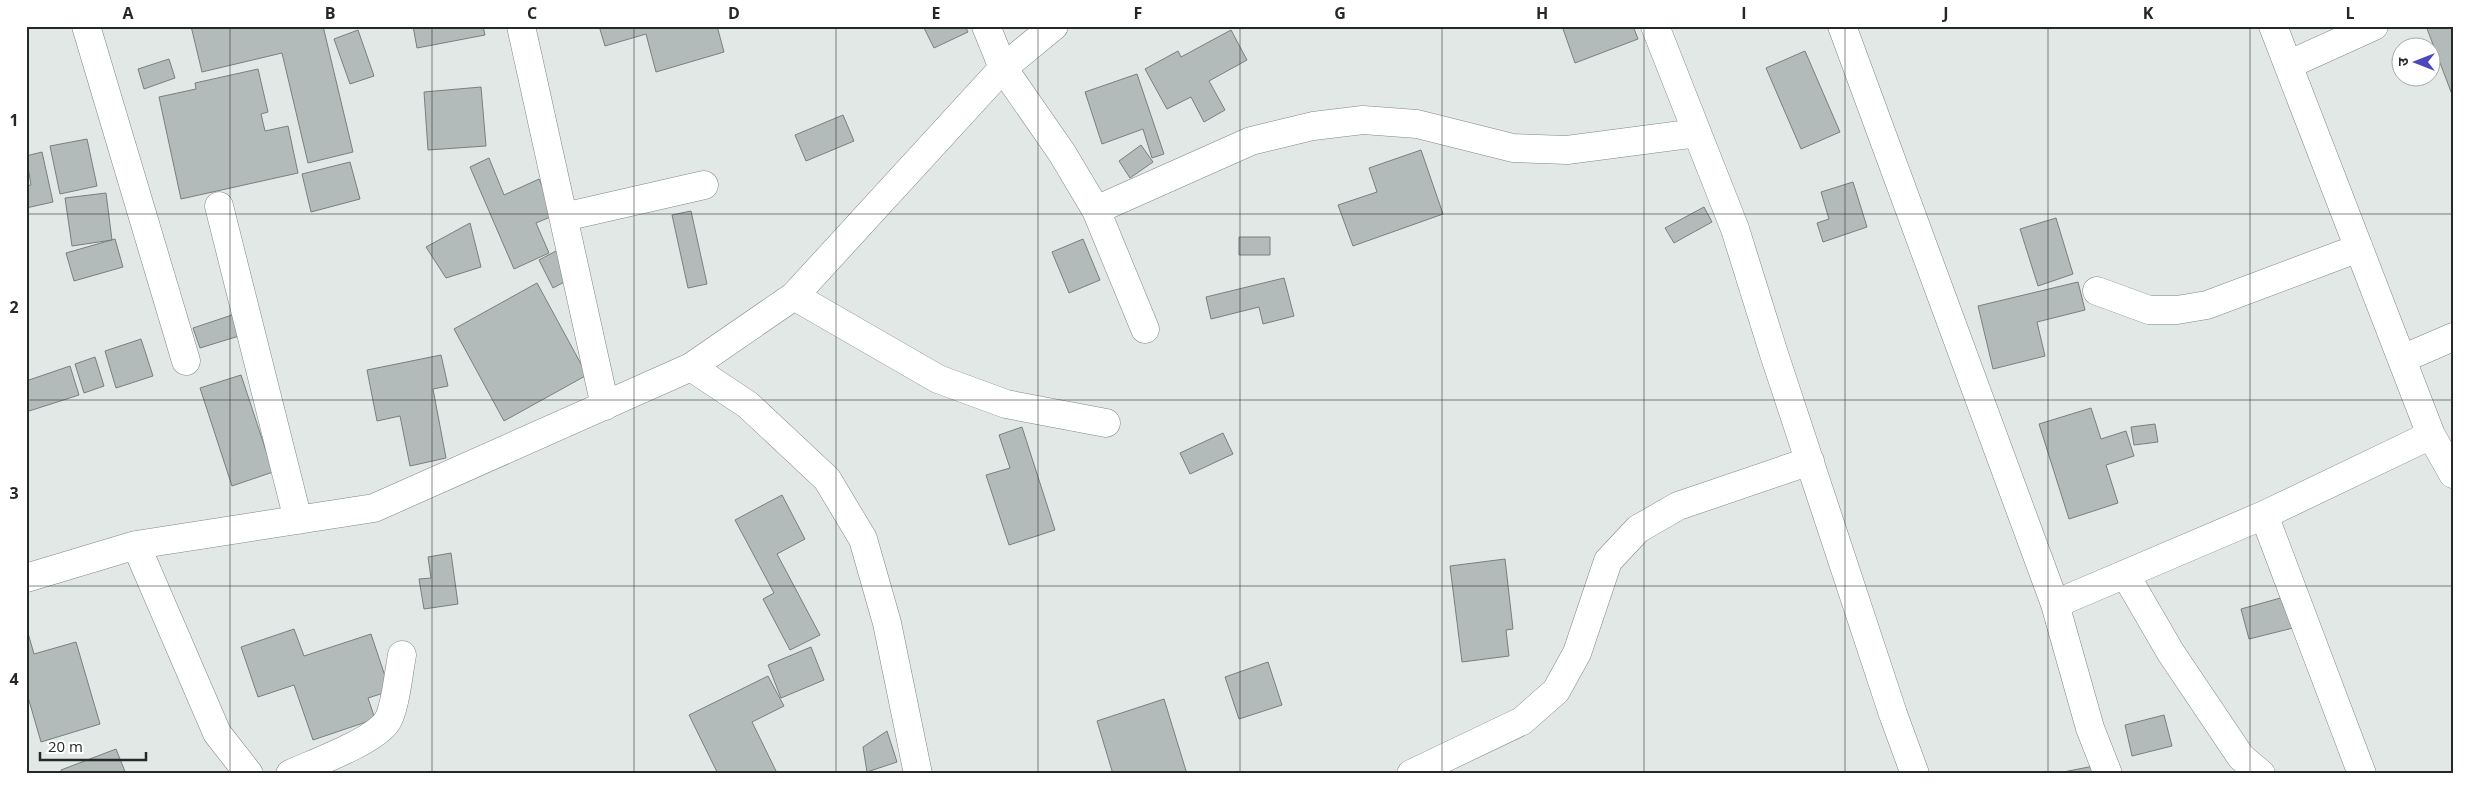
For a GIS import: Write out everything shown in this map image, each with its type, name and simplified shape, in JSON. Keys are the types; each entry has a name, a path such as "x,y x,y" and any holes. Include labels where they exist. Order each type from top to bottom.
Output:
{"street":[{"path":"86,26 186,360"},
{"path":"521,26 564,217 584,319 605,406"},
{"path":"986,26 1003,68 1062,153 1096,210 1145,329"},
{"path":"26,578 136,545 374,508 690,367 794,296 1003,68 1054,26"},
{"path":"1655,26 1735,229 1893,714 1915,774"},
{"path":"1842,26 2055,604 2090,728 2108,774"},
{"path":"2273,26 2431,435 2453,474"},
{"path":"2288,65 2374,26"},
{"path":"1096,210 1251,141 1313,126 1363,120 1417,124 1513,148 1567,150 1697,133"},
{"path":"564,217 704,185"},
{"path":"219,206 298,520"},
{"path":"2097,291 2150,310 2176,310 2207,305 2359,248"},
{"path":"794,296 938,379 1006,404 1106,423"},
{"path":"2402,359 2453,337"},
{"path":"690,367 748,405 827,479 862,538 887,623 918,774"},
{"path":"2055,604 2264,515 2431,435"},
{"path":"1411,774 1522,721 1556,691 1577,653 1608,561 1638,529 1678,506 1810,462"},
{"path":"2264,515 2362,774"},
{"path":"136,545 217,734 248,774"},
{"path":"2125,574 2171,653 2241,757 2261,774"},
{"path":"290,774 365,740 387,723 395,695 402,655"}],"building":[{"path":"191,26 323,26 353,152 308,163 282,53 202,72"},
{"path":"413,26 483,26 485,35 417,48"},
{"path":"599,26 717,26 724,52 656,72 646,34 605,46"},
{"path":"923,26 965,26 968,32 934,48"},
{"path":"1562,26 1575,28 1633,26 1638,39 1575,63"},
{"path":"2426,26 2453,26 2453,97 2442,68 2442,38 2431,38"},
{"path":"358,30 374,76 350,84 334,39"},
{"path":"1231,30 1247,60 1209,81 1225,110 1204,122 1191,97 1167,109 1145,69 1178,51 1181,57"},
{"path":"1805,51 1840,132 1801,149 1766,68"},
{"path":"169,59 175,78 144,89 138,69"},
{"path":"258,69 268,112 261,114 265,131 288,126 298,173 181,199 159,97 196,89 195,83"},
{"path":"1137,74 1164,154 1152,158 1143,129 1102,144 1085,92"},
{"path":"481,87 486,146 428,150 424,92"},
{"path":"843,115 854,141 806,161 795,135"},
{"path":"87,139 97,186 60,194 50,146"},
{"path":"1141,145 1153,162 1130,178 1119,161"},
{"path":"1421,150 1443,214 1353,246 1338,205 1377,192 1369,168"},
{"path":"42,152 53,202 26,208 26,186 31,185 26,156"},
{"path":"489,158 504,195 539,179 555,215 536,223 549,253 514,269 470,167"},
{"path":"350,162 360,199 311,212 302,174"},
{"path":"1853,182 1867,227 1823,242 1817,223 1829,219 1821,192"},
{"path":"106,193 112,240 72,246 65,198"},
{"path":"1704,207 1712,222 1674,243 1665,228"},
{"path":"691,211 707,284 688,288 672,215"},
{"path":"2056,218 2073,274 2038,286 2020,229"},
{"path":"470,223 481,267 446,278 426,247"},
{"path":"1239,237 1270,237 1270,255 1239,255"},
{"path":"115,239 123,267 74,281 66,253"},
{"path":"1083,239 1100,280 1069,293 1052,252"},
{"path":"556,251 570,279 553,288 539,260"},
{"path":"1284,278 1294,316 1263,324 1259,307 1211,319 1206,297"},
{"path":"2078,282 2085,310 2037,322 2045,356 1993,369 1978,306"},
{"path":"537,283 587,375 504,421 454,329"},
{"path":"232,315 239,336 200,348 193,328"},
{"path":"141,339 153,376 116,388 105,351"},
{"path":"441,355 448,386 433,389 446,458 410,466 400,416 377,421 367,370"},
{"path":"95,357 104,386 84,393 75,364"},
{"path":"70,366 79,395 26,412 26,381"},
{"path":"241,375 273,472 232,486 200,388"},
{"path":"2091,408 2101,439 2126,431 2134,456 2106,465 2118,503 2069,519 2039,424"},
{"path":"2155,424 2158,442 2134,445 2131,427"},
{"path":"1022,427 1055,530 1009,545 986,475 1010,468 999,435"},
{"path":"1223,433 1233,454 1190,474 1180,453"},
{"path":"782,495 805,539 777,554 820,635 790,650 763,599 774,593 735,520"},
{"path":"451,553 458,604 424,609 419,579 431,578 428,557"},
{"path":"1505,559 1513,629 1506,630 1509,656 1462,662 1450,566"},
{"path":"2284,597 2293,628 2249,639 2241,609"},
{"path":"26,626 34,654 76,642 100,724 41,742 26,690"},
{"path":"294,629 304,656 371,634 390,691 368,698 375,719 313,740 294,685 258,697 241,647"},
{"path":"811,647 824,680 781,698 768,665"},
{"path":"1268,662 1282,705 1239,719 1225,677"},
{"path":"768,676 784,706 752,722 777,773 718,774 689,715"},
{"path":"1164,699 1187,774 1113,774 1097,721"},
{"path":"2164,715 2172,746 2132,756 2125,725"},
{"path":"887,731 897,762 867,772 863,747"},
{"path":"116,749 126,774 62,774 61,770"},
{"path":"2099,765 2101,774 2058,774 2058,773"}]}
